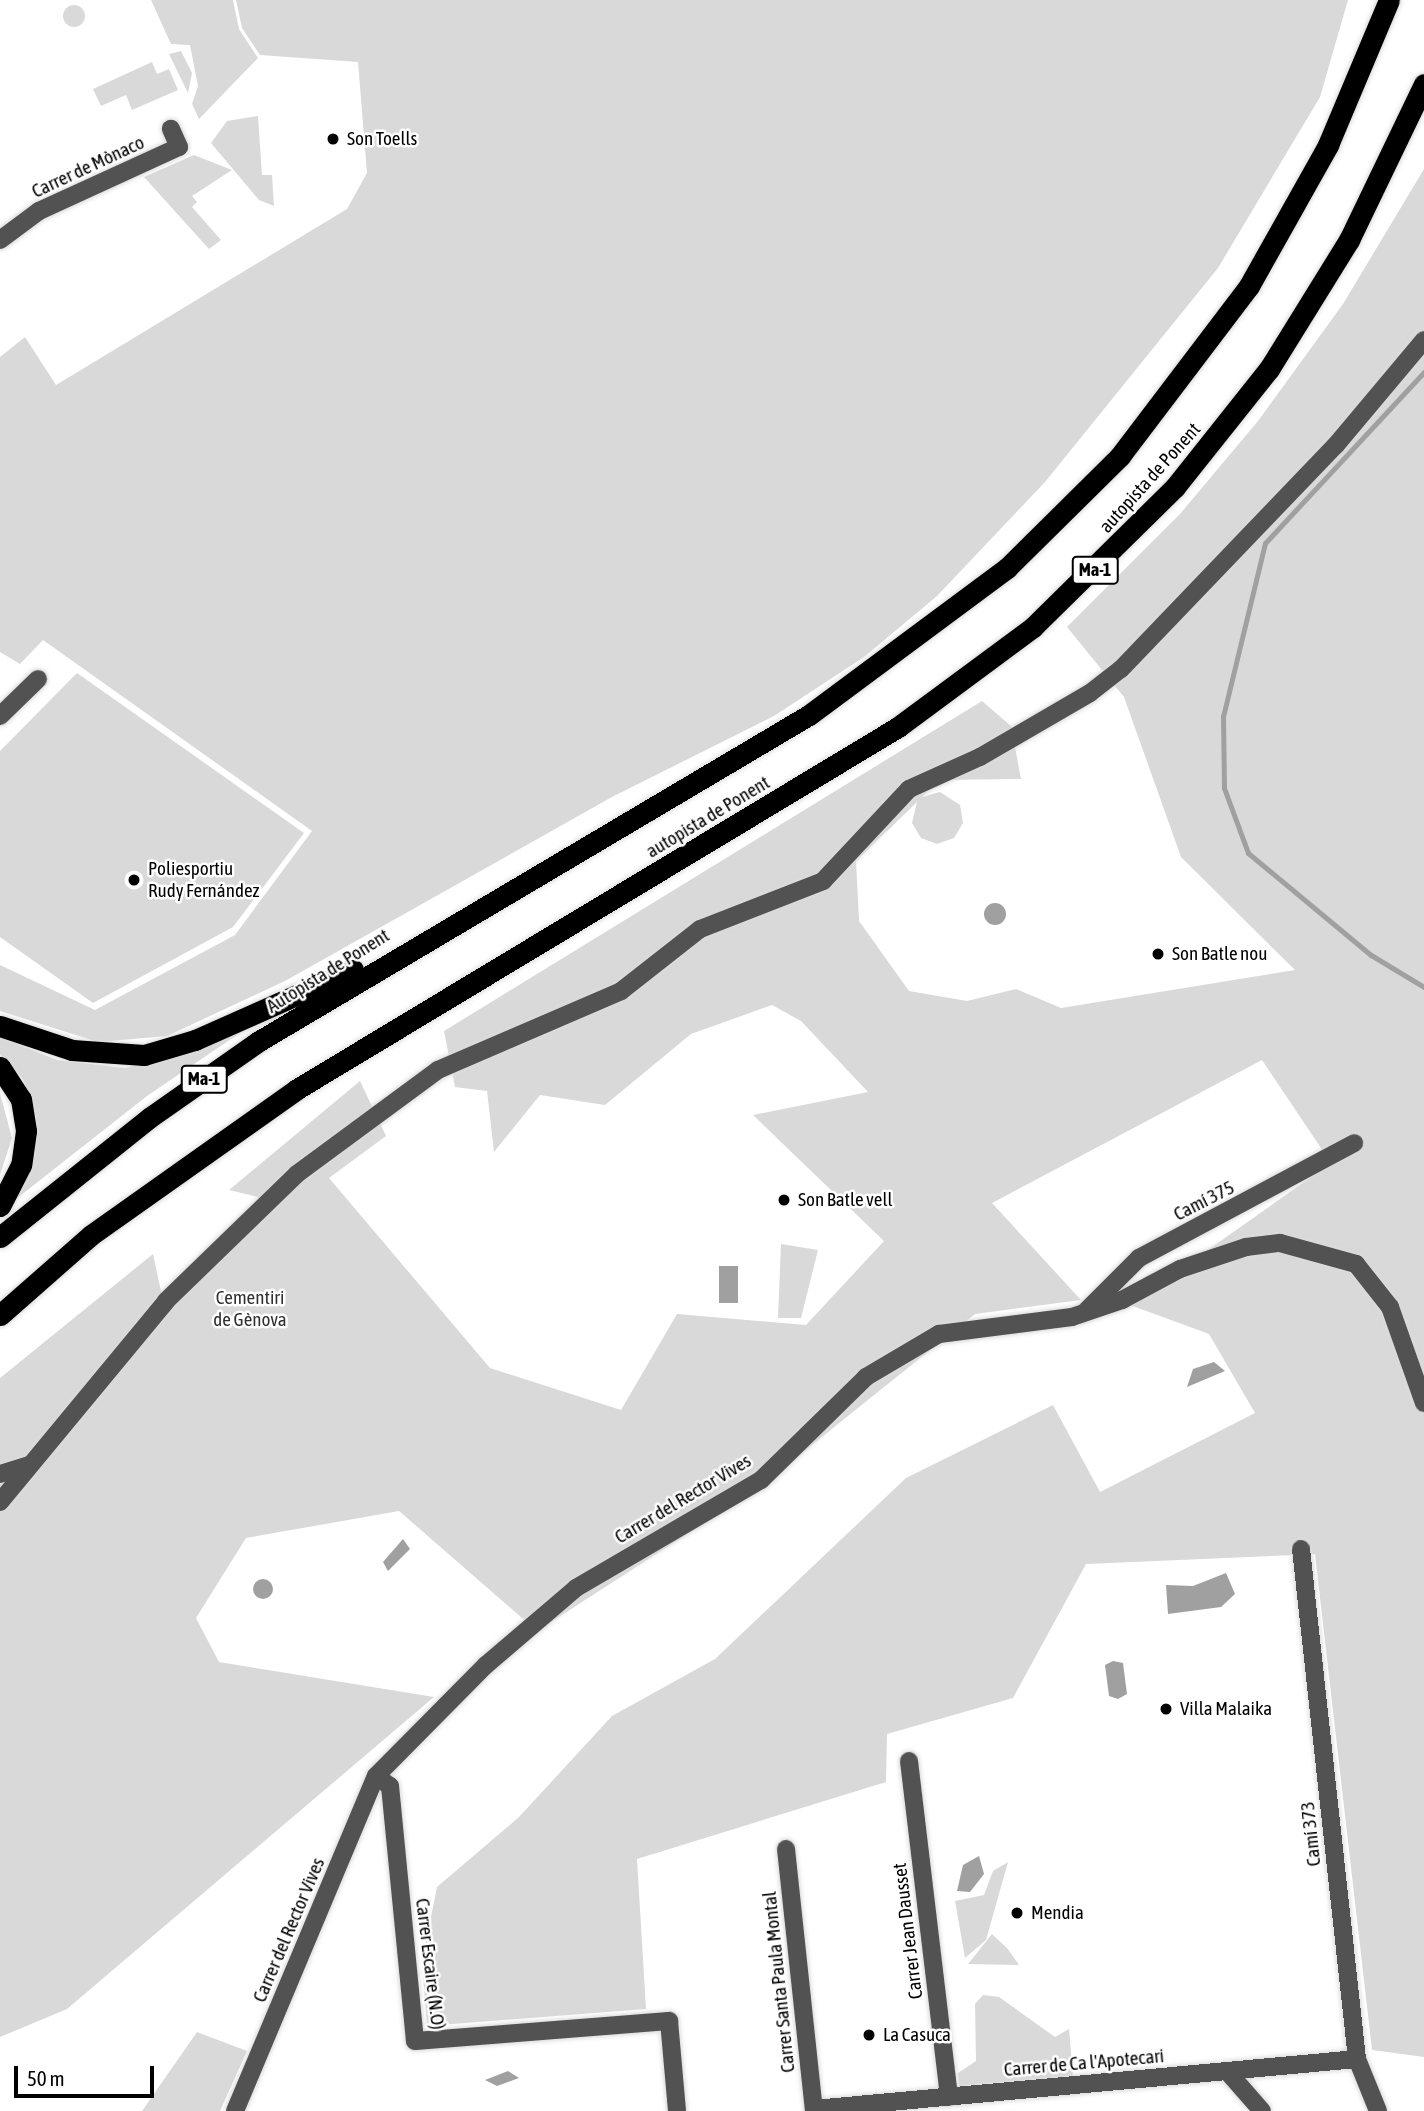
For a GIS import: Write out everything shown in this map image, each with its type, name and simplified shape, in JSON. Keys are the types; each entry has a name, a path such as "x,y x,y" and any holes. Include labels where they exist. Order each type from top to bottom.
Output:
{"highway":[{"name":"autopista de Ponent","path":"703,778 927,634 1047,532 1120,456 1188,373 1277,241 1328,145 1389,0"},
{"name":"autopista de Ponent","path":"0,1315 92,1236 228,1135 952,691 1106,559 1209,448 1269,369 1349,240 1424,84"},
{"name":"Autopista de Ponent","path":"0,1237 207,1076 422,939 703,778"},
{"path":"0,1026 72,1050 144,1055 206,1035 422,939"},
{"path":"0,1067 20,1099 26,1131 21,1165 0,1206"}],"street":[{"name":"Carrer de Mònaco","path":"0,240 39,211 179,147 171,129"},
{"path":"0,1503 166,1301 276,1192 351,1131 463,1056 621,991 700,929 823,881 909,789 1009,742 1121,669 1336,445 1424,340"},
{"path":"0,716 38,679"},
{"name":"Camí 375","path":"1085,1312 1139,1258 1354,1143"},
{"name":"Carrer del Rector Vives","path":"235,2111 376,1776 486,1665 576,1588 761,1480 866,1377 939,1334 1085,1312 1246,1247 1314,1247 1356,1264 1390,1307 1424,1403"},
{"path":"0,1474 33,1464"},
{"name":"Camí 373","path":"1301,1549 1357,2059 1378,2111"},
{"name":"Carrer Jean Dausset","path":"909,1761 949,2097"},
{"name":"Carrer Escaire (N.O)","path":"376,1776 390,1786 415,2041 669,2021 677,2111"},
{"name":"Carrer Santa Paula Montal","path":"786,1849 814,2110"},
{"name":"Carrer de Ca l'Apotecari","path":"814,2110 1357,2059"},
{"path":"1227,2071 1262,2111"}],"green space":[{"path":"151,0 233,0 239,29 258,58 199,119 192,104 198,86 190,45 171,44"},
{"path":"236,0 1348,0 1320,97 1218,268 1045,482 937,596 864,657 774,716 612,797 285,981 167,1036 98,1042 0,1011 0,965 95,1010 235,935 312,831 43,640 20,664 0,652 0,357 25,337 56,385 347,209 367,173 358,62 260,55 242,28"},
{"path":"74,5 82,8 85,16 82,24 74,27 66,24 63,16 66,8"},
{"path":"181,51 192,73 188,93 169,54"},
{"path":"152,62 157,74 169,69 178,90 132,110 126,95 101,106 93,89"},
{"path":"258,116 262,175 272,175 274,206 259,200 211,143 227,121"},
{"path":"194,155 232,170 192,196 197,202 192,207 221,240 209,249 144,177"},
{"name":"Cementiri de Gènova","path":"1424,169 1424,2057 1372,2050 1315,1554 1086,1564 1013,1698 887,1734 886,1782 637,1859 646,2009 427,2026 422,1962 437,1887 519,1817 612,1716 715,1659 906,1478 1053,1405 1100,1492 1255,1413 1209,1334 1130,1305 1331,1163 1262,1060 992,1203 1081,1300 975,1314 757,1489 537,1631 399,1511 246,1538 196,1618 219,1662 434,1697 67,2009 0,2037 0,1378 153,1254 165,1310 263,1211 258,1197 229,1190 360,1081 386,1136 329,1178 490,1368 621,1410 677,1314 806,1325 884,1241 753,1115 868,1092 801,1021 772,1005 691,1034 605,1105 540,1095 494,1152 487,1091 455,1087 444,1031 982,701 1011,726 1021,779 939,780 922,797 940,792 960,805 963,823 954,838 937,844 921,838 912,823 917,802 856,861 859,921 909,991 967,1001 1016,989 1061,1008 1295,970 1181,857 1124,697 1067,627 1180,514 1258,421 1343,304"},
{"name":"Poliesportiu Rudy Fernández","path":"77,673 304,833 233,927 93,1003 0,937 0,751"},
{"path":"253,1024 147,1096 11,1203 34,1158 36,1116 23,1079 0,1054 0,1037 57,1060 125,1068 198,1051"},
{"path":"0,1093 12,1138 0,1175"},
{"path":"781,1244 818,1250 801,1318 778,1318"},
{"path":"1008,1862 986,1940 965,1958 955,1901 984,1895 993,1871"},
{"path":"992,1934 1007,1948 1019,1965 968,1964"},
{"path":"983,1995 999,1997 1055,2037 1069,2029 1073,2076 959,2086 958,2073 976,2061 975,2004"},
{"path":"197,2032 247,2051 220,2111 142,2111"}],"shaded area":[{"path":"995,903 1003,906 1006,914 1003,922 995,925 987,922 984,914 987,906"},
{"path":"719,1266 738,1266 738,1303 719,1303"},
{"path":"1214,1362 1225,1371 1187,1387 1193,1369"},
{"path":"403,1539 410,1549 388,1571 383,1562"},
{"path":"1226,1573 1235,1594 1221,1607 1168,1614 1166,1585 1193,1586"},
{"path":"263,1579 270,1582 273,1589 270,1596 263,1599 256,1596 253,1589 256,1582"},
{"path":"1113,1661 1123,1663 1127,1694 1118,1699 1109,1696 1105,1665"},
{"path":"979,1856 984,1874 970,1892 957,1891 963,1865"},
{"path":"508,2071 519,2078 497,2086 485,2080"}],"waterway":[{"path":"1424,372 1265,543 1223,716 1224,788 1248,853 1371,955 1424,987"}],"place":[{"name":"Son Toells","path":"333,139"},
{"name":"Poliesportiu Rudy Fernández","path":"134,880"},
{"name":"Son Batle nou","path":"1158,954"},
{"name":"Son Batle vell","path":"784,1200"},
{"name":"Villa Malaika","path":"1166,1709"},
{"name":"Mendia","path":"1017,1913"},
{"name":"La Casuca","path":"869,2035"}]}
